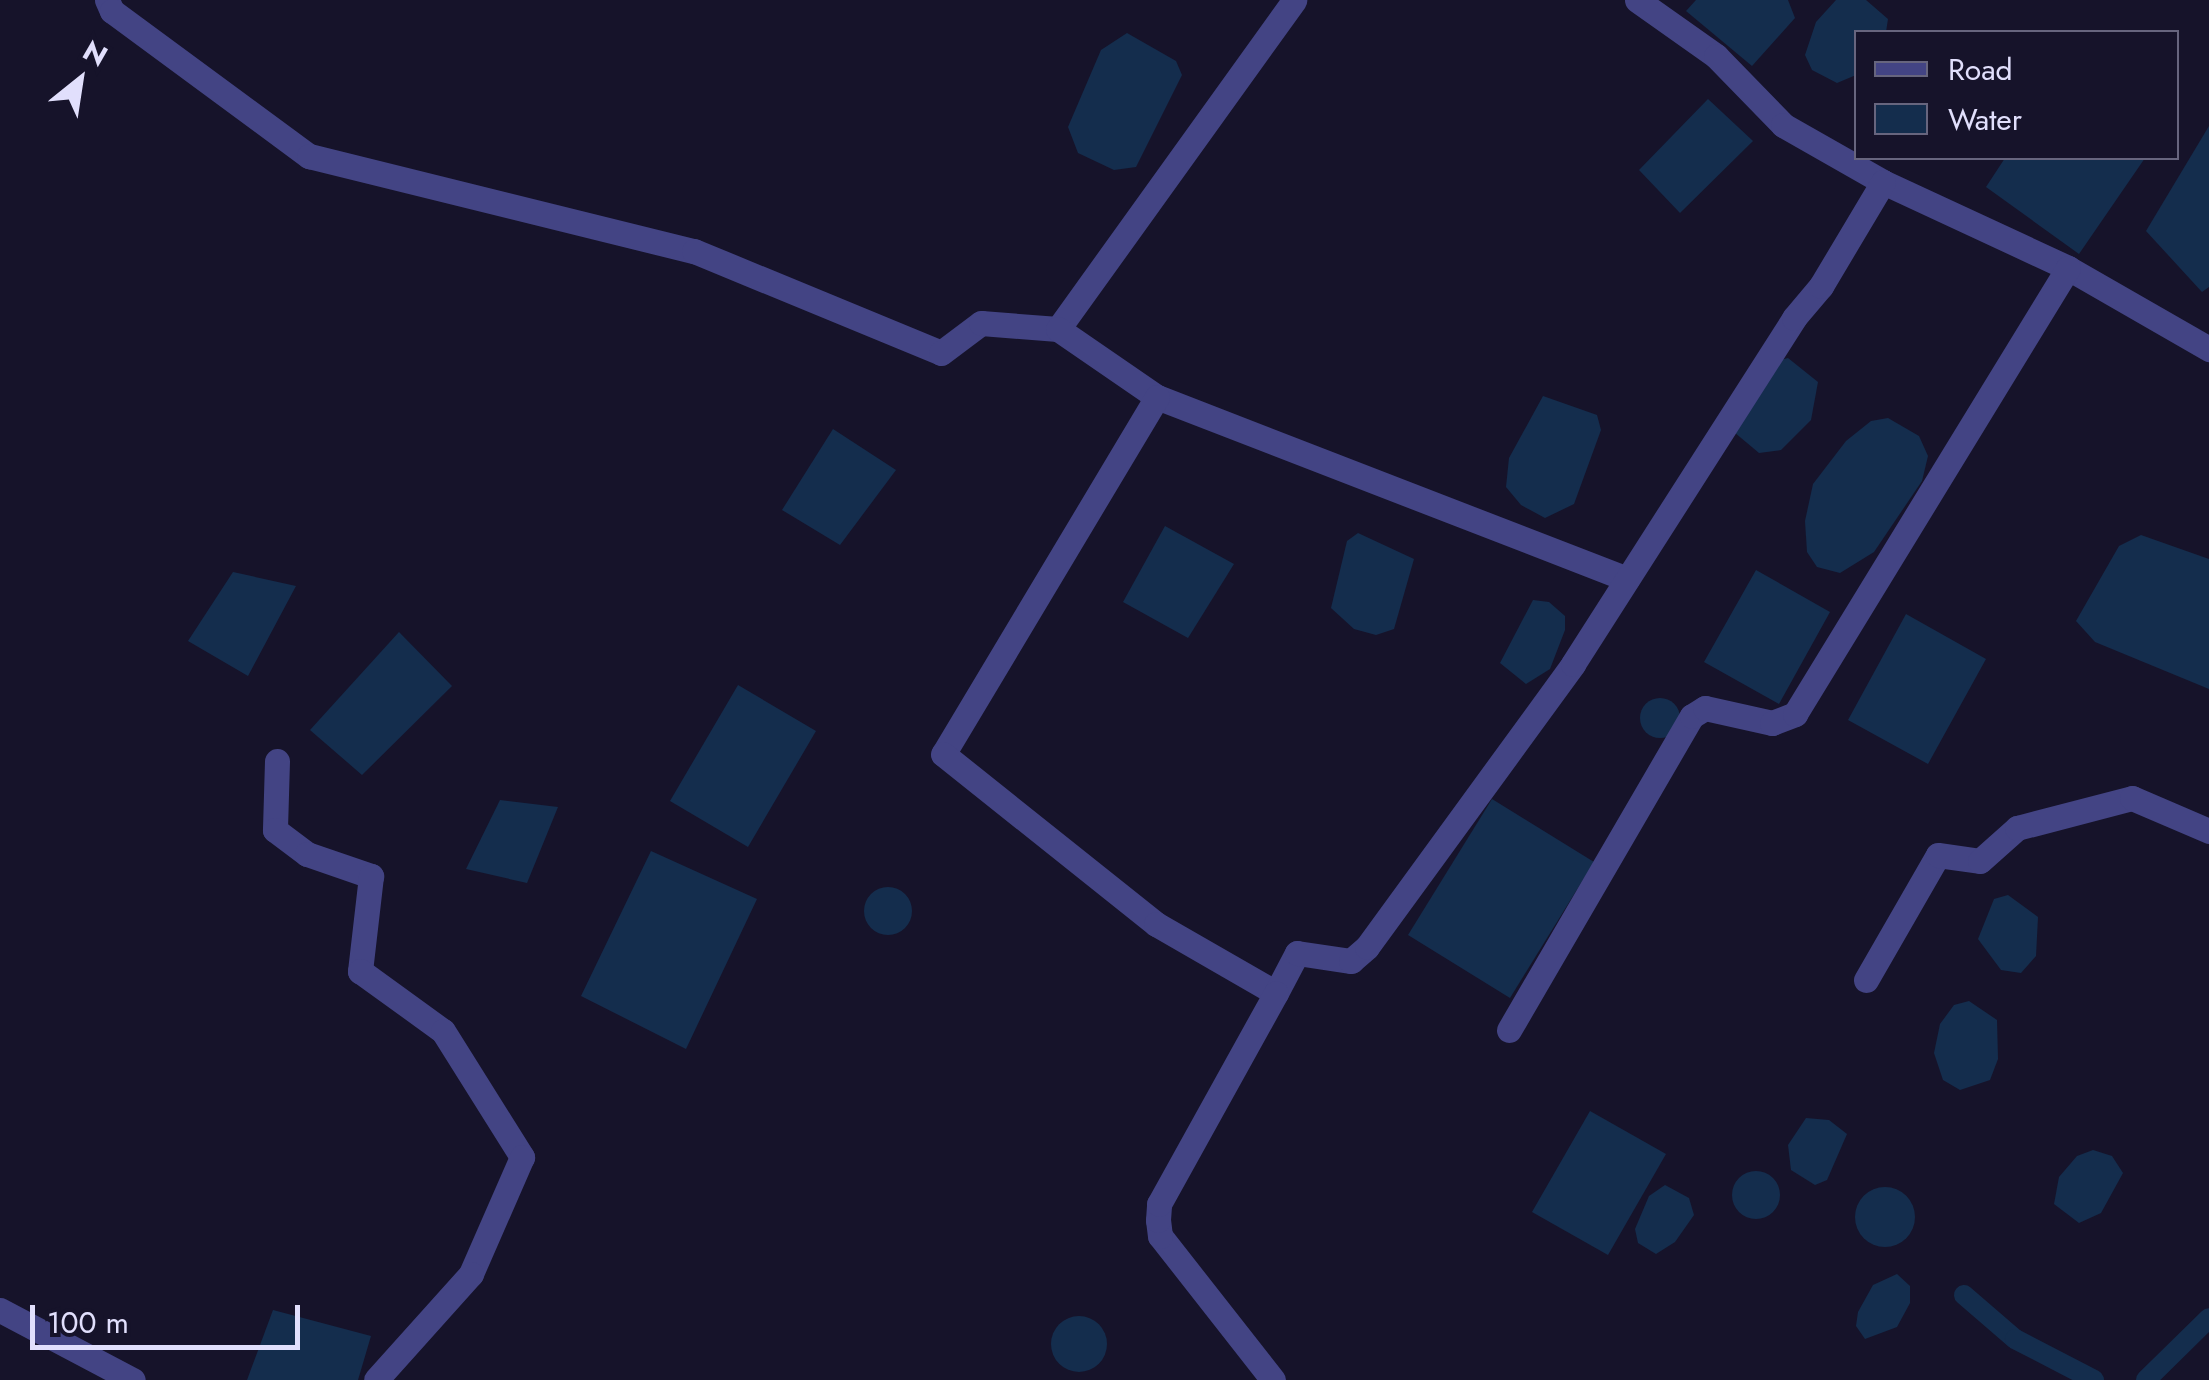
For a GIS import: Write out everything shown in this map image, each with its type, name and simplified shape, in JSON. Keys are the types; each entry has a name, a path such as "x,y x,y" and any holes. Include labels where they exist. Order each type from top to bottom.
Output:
{"street":[{"path":"107,0 112,11 309,156 694,251 941,353 981,324 1058,329 1157,397 1627,579"},
{"path":"1058,329 1294,0"},
{"path":"1637,0 1716,56 1782,125 1882,182 2068,268 2209,348"},
{"path":"1274,1380 1160,1236 1159,1204 1297,953 1359,957 1573,664 1794,318 1822,286 1882,182"},
{"path":"1509,1030 1692,716 1705,708 1772,724 1794,714 2068,268"},
{"path":"1157,397 943,754 1156,924 1276,992"},
{"path":"277,762 275,830 307,854 371,876 360,971 443,1031 522,1157 472,1274 376,1380"},
{"path":"1866,980 1938,855 1980,861 2018,828 2132,798 2209,832"},
{"path":"0,1310 133,1380"}],"water":[{"path":"1696,0 1788,0 1795,18 1752,66 1686,11"},
{"path":"1836,0 1866,0 1888,19 1886,30 1854,30 1854,76 1837,83 1812,70 1805,55 1816,22"},
{"path":"1127,33 1176,61 1182,75 1136,167 1114,170 1078,153 1068,127 1101,50"},
{"path":"1708,99 1753,141 1680,213 1639,170"},
{"path":"2209,126 2209,287 2202,292 2146,231"},
{"path":"2004,160 2144,160 2079,254 1986,187"},
{"path":"1788,358 1818,382 1811,420 1781,450 1759,453 1734,432 1780,360"},
{"path":"1543,396 1597,415 1601,430 1574,504 1545,518 1521,505 1506,487 1509,458"},
{"path":"1888,418 1919,436 1928,456 1922,481 1874,552 1840,573 1817,567 1807,552 1805,521 1813,484 1846,441 1871,421"},
{"path":"833,429 896,470 840,545 782,510"},
{"path":"1165,526 1234,564 1188,638 1123,602"},
{"path":"1358,533 1414,559 1394,629 1376,635 1354,629 1331,608 1347,541"},
{"path":"2141,535 2209,559 2209,689 2095,642 2076,621 2119,546"},
{"path":"1756,570 1830,612 1779,704 1704,662"},
{"path":"233,572 296,586 248,676 188,641"},
{"path":"1533,600 1549,602 1565,616 1565,630 1550,669 1526,684 1500,663"},
{"path":"1906,614 1986,659 1928,764 1848,720"},
{"path":"399,632 452,686 362,775 310,730"},
{"path":"738,685 816,731 748,847 670,801"},
{"path":"1660,698 1674,704 1680,718 1674,732 1660,738 1646,732 1640,718 1646,704"},
{"path":"1492,799 1594,862 1510,998 1408,935"},
{"path":"500,800 558,807 527,883 466,869"},
{"path":"651,851 757,899 686,1049 581,996"},
{"path":"888,887 905,894 912,911 905,928 888,935 871,928 864,911 871,894"},
{"path":"2008,895 2038,917 2036,956 2021,973 2001,970 1978,939 1994,899"},
{"path":"1969,1001 1997,1020 1998,1059 1990,1080 1960,1090 1943,1080 1934,1053 1940,1024 1954,1005"},
{"path":"1590,1111 1666,1154 1608,1255 1532,1212"},
{"path":"1806,1118 1829,1120 1847,1134 1827,1180 1815,1185 1791,1170 1788,1145"},
{"path":"2093,1150 2112,1156 2123,1173 2101,1213 2079,1223 2054,1204 2059,1177 2077,1156"},
{"path":"1756,1171 1773,1178 1780,1195 1773,1212 1756,1219 1739,1212 1732,1195 1739,1178"},
{"path":"1665,1185 1689,1198 1694,1215 1675,1242 1656,1254 1638,1243 1635,1229 1649,1196"},
{"path":"1885,1187 1906,1196 1915,1217 1906,1238 1885,1247 1864,1238 1855,1217 1864,1196"},
{"path":"1897,1274 1910,1286 1910,1303 1897,1327 1865,1339 1856,1326 1858,1312 1873,1285"},
{"path":"273,1310 371,1336 358,1380 247,1380"},
{"path":"1079,1316 1099,1324 1107,1344 1099,1364 1079,1372 1059,1364 1051,1344 1059,1324"}],"waterway":[{"path":"1964,1295 2015,1339 2094,1380"},
{"path":"2146,1380 2209,1318"}]}
